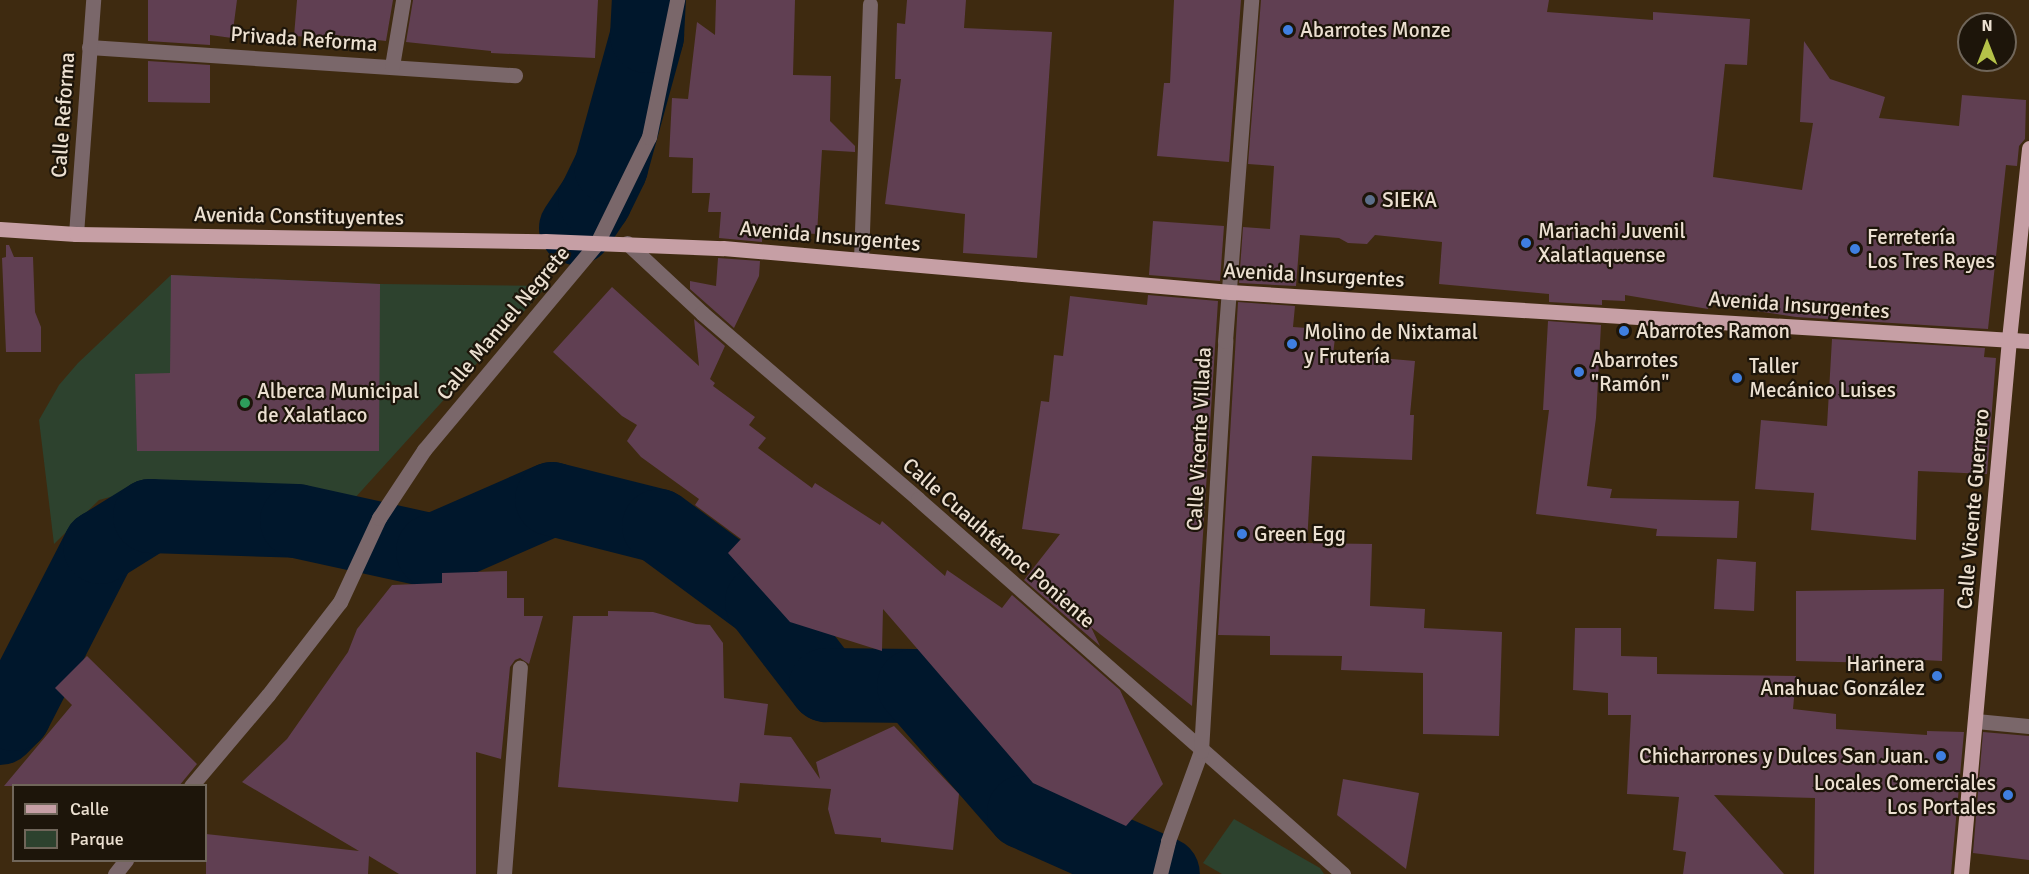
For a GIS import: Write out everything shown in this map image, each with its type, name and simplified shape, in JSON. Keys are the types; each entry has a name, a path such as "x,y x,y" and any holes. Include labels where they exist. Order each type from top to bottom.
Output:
{"main road":[{"name":"Calle Vicente Guerrero","path":"1961,874 2009,339 2029,148"},
{"name":"Avenida Constituyentes","path":"0,229 76,234 597,243"},
{"name":"Avenida Insurgentes","path":"597,243 627,243 861,260 1230,292 2029,341"}],"street":[{"name":"Calle Reforma","path":"76,234 93,0"},
{"path":"392,66 403,0"},
{"name":"Calle Manuel Negrete","path":"193,784 268,695 340,602 379,518 424,450 597,243 649,137 677,0"},
{"name":"Calle Vicente Villada","path":"1160,874 1168,841 1202,751 1230,292 1251,0"},
{"path":"861,260 870,3"},
{"name":"Privada Reforma","path":"89,46 515,75"},
{"name":"Calle Cuauhtémoc Poniente","path":"627,243 702,313 918,499 1343,874"},
{"path":"504,874 520,668"},
{"path":"1976,721 2029,726"},
{"path":"115,874 125,862"}],"green space":[{"name":"Alberca Municipal de Xalatlaco","path":"171,275 380,284 547,286 344,510 174,480 99,500 54,544 39,420 59,385 78,363"},
{"path":"1234,819 1320,868 1324,874 1222,874 1203,863"}],"building":[{"path":"148,0 237,0 232,38 210,35 210,45 148,41"},
{"path":"297,0 393,0 386,41 326,34 326,38 294,36"},
{"path":"413,0 598,0 595,58 491,53 491,51 406,42"},
{"path":"716,0 795,0 793,75 831,76 830,121 855,146 855,152 822,150 817,234 762,231 762,242 719,238 721,212 708,212 710,193 692,193 693,158 669,157 672,98 688,99 697,22 715,35"},
{"path":"907,0 966,0 964,28 1052,32 1037,258 963,253 965,214 885,204 901,79 895,79 897,23 905,24"},
{"path":"1174,0 1241,0 1229,162 1157,156 1164,83 1170,83"},
{"path":"1261,0 1549,0 1547,12 1653,20 1653,12 1750,19 1747,65 1725,64 1713,177 1802,190 1813,123 1800,122 1804,41 1830,79 1885,97 1879,118 1959,126 1962,95 2026,100 2025,139 2019,146 2017,166 2006,165 1988,329 1796,317 1709,304 1708,309 1625,295 1625,301 1602,300 1602,305 1549,302 1549,294 1439,284 1442,242 1375,235 1367,244 1348,243 1339,238 1300,235 1296,286 1239,283 1243,227 1270,229 1274,166 1248,164"},
{"path":"148,61 210,65 210,103 148,102"},
{"path":"1153,221 1224,226 1220,281 1149,275"},
{"path":"6,245 9,245 14,257 33,257 35,312 41,327 41,352 6,352 2,258 6,257"},
{"path":"718,258 760,261 759,276 734,328 690,289 690,281 716,286"},
{"name":"Alberca Municipal de Xalatlaco","path":"171,275 380,284 379,451 137,451 135,374 170,373"},
{"path":"612,287 699,366 694,319 725,346 710,379 715,383 713,386 755,417 749,425 766,438 758,448 812,488 815,483 880,525 882,521 945,576 947,570 1002,608 1012,595 1120,690 1163,784 1126,826 1033,783 883,609 882,651 790,622 728,553 741,539 695,505 699,499 641,457 627,441 637,425 622,416 553,352"},
{"path":"1148,295 1218,301 1192,706 1091,627 1100,646 1024,580 1060,534 1022,529 1041,401 1049,402 1054,355 1063,356 1070,296 1147,305"},
{"path":"1238,302 1295,306 1293,327 1336,330 1333,354 1415,361 1410,415 1414,415 1412,460 1312,456 1307,543 1372,544 1370,606 1425,609 1424,628 1502,632 1499,736 1423,734 1423,673 1341,670 1342,656 1270,655 1270,636 1218,635"},
{"path":"1548,321 1601,325 1596,418 1587,486 1612,489 1610,498 1739,501 1737,538 1656,536 1657,529 1536,514 1549,410 1543,410"},
{"path":"1832,339 1985,348 1984,357 1996,358 1987,474 1918,471 1916,540 1811,530 1814,493 1755,489 1761,420 1827,426"},
{"path":"1717,559 1756,562 1754,611 1714,609"},
{"path":"507,571 507,598 524,598 524,616 543,616 529,664 520,658 515,660 510,667 501,759 476,752 476,874 399,874 369,856 368,874 206,874 207,834 359,851 242,782 287,739 348,652 357,629 392,585 442,583 442,573"},
{"path":"1944,589 1942,661 1883,658 1881,663 1796,661 1796,591"},
{"path":"608,611 653,612 696,624 710,625 723,643 724,698 768,704 764,735 791,737 820,779 816,762 894,726 959,794 953,850 881,842 881,838 835,834 828,809 831,789 740,783 738,802 558,787 573,616 608,616"},
{"path":"1575,628 1621,628 1621,656 1657,657 1657,674 1796,676 1793,709 1836,714 1836,729 1927,735 1927,731 1964,732 1951,874 1814,874 1815,798 1714,795 1784,874 1683,874 1686,852 1673,850 1679,797 1627,794 1631,715 1608,715 1608,693 1573,690"},
{"path":"87,656 197,764 181,784 12,784 12,786 4,786 72,705 55,688"},
{"name":"Locales Comerciales Los Portales","path":"1983,732 2029,736 2029,860 1973,853"},
{"path":"1343,779 1419,793 1406,869 1337,815"}],"waterway":[{"path":"576,228 595,200 611,167 647,36 649,0"},
{"path":"0,728 14,714 100,547 150,516 297,521 433,551 552,499 659,526 762,602 826,685 914,686 1024,812 1163,874"}],"place":[{"name":"Abarrotes Monze","path":"1288,30"},
{"name":"SIEKA","path":"1370,200"},
{"name":"Mariachi Juvenil Xalatlaquense","path":"1526,243"},
{"name":"Ferretería Los Tres Reyes","path":"1855,249"},
{"name":"Abarrotes Ramon","path":"1624,331"},
{"name":"Molino de Nixtamal y Frutería","path":"1292,344"},
{"name":"Abarrotes \"Ramón\"","path":"1579,372"},
{"name":"Taller Mecánico Luises","path":"1737,378"},
{"name":"Alberca Municipal de Xalatlaco","path":"245,403"},
{"name":"Green Egg","path":"1242,534"},
{"name":"Harinera Anahuac González","path":"1937,676"},
{"name":"Chicharrones y Dulces San Juan.","path":"1941,756"},
{"name":"Locales Comerciales Los Portales","path":"2008,795"}]}
